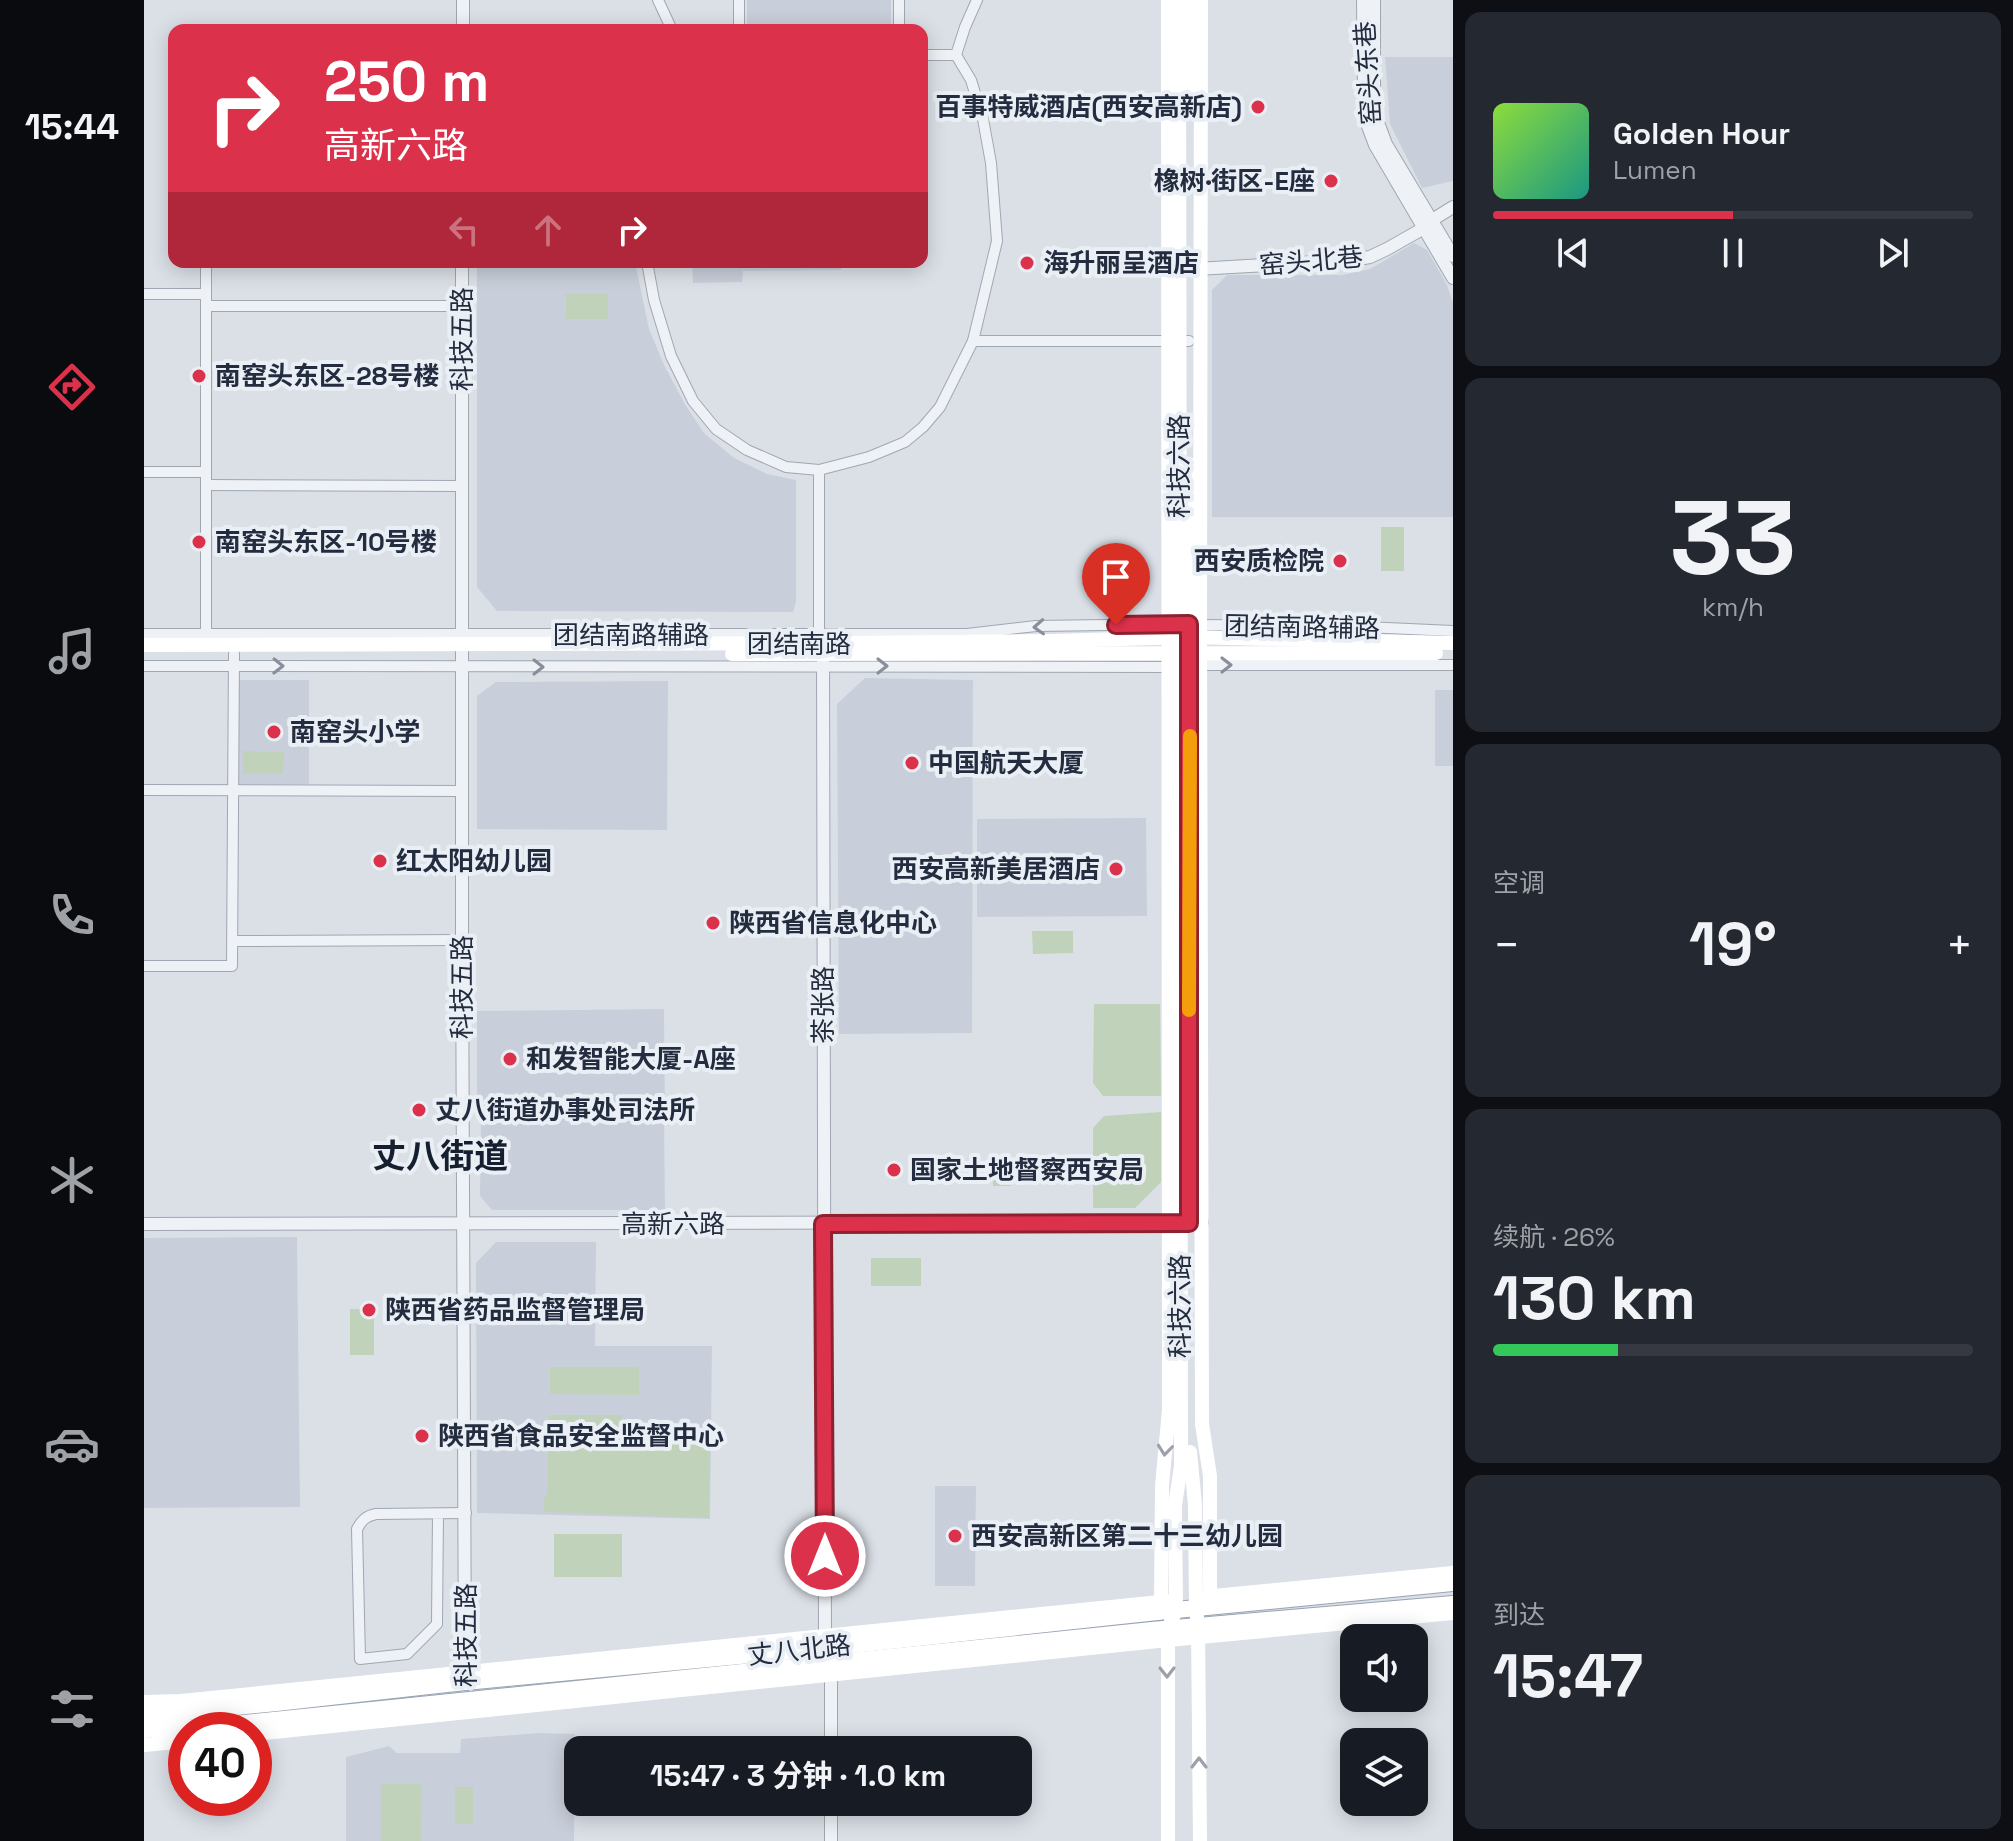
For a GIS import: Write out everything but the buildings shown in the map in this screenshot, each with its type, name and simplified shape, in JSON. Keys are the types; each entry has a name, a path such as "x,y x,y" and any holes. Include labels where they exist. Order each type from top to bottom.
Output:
{"main road":[{"path":"1168,0 1179,341"},
{"name":"科技六路","path":"1179,0 1189,270"},
{"name":"科技六路","path":"1189,0 1189,270 1179,341 1184,645 1185,1223 1190,1466 1200,1601 1200,1841"},
{"path":"1168,1841 1168,1634 1171,1604 1162,1486 1185,1223 1184,645 1189,270 1201,0"},
{"name":"团结南路","path":"144,645 206,639 463,650"},
{"name":"团结南路","path":"144,654 234,660 463,650 821,649 1053,641 1453,653"},
{"name":"团结南路","path":"1184,645 1453,643"},
{"path":"1200,1601 1453,1573"},
{"name":"丈八北路","path":"144,1730 466,1706 1171,1604 1453,1583"},
{"name":"丈八北路","path":"144,1714 276,1703 465,1677 1198,1632 1453,1604"},
{"path":"1198,1632 1453,1613"},
{"path":"144,1702 465,1677"},
{"path":"272,1732 466,1706"},
{"path":"144,1745 168,1743"}],"street":[{"path":"463,0 463,24"},
{"path":"658,0 669,24"},
{"path":"739,0 739,24"},
{"path":"899,0 899,24"},
{"path":"648,268 671,356 693,401 716,429 747,450 786,467 819,470 869,457 905,442 940,407 973,341 997,241 991,163 983,119 971,80 956,55 977,0"},
{"name":"窑头东巷","path":"1363,0 1366,121 1375,145 1428,224"},
{"name":"窑头东巷","path":"1374,0 1377,120 1386,144 1428,224"},
{"path":"928,55 956,55"},
{"name":"窑头北巷","path":"1189,270 1370,257 1453,207"},
{"path":"1428,224 1453,256"},
{"path":"1428,224 1453,278"},
{"path":"144,634 206,639 206,268"},
{"name":"科技五路","path":"462,268 466,1706"},
{"path":"144,294 206,300 462,306"},
{"path":"973,341 1179,341"},
{"path":"819,470 821,649"},
{"path":"144,472 205,472"},
{"path":"206,485 462,486"},
{"name":"团结南路辅路","path":"1184,645 1343,626 1453,631"},
{"name":"团结南路辅路","path":"463,650 1184,645 1453,665"},
{"name":"茶张路","path":"821,649 823,1224 831,1736"},
{"path":"144,666 234,660 232,966 144,966"},
{"path":"144,790 462,791"},
{"path":"233,941 462,940"},
{"name":"高新六路","path":"144,1224 1185,1223"},
{"path":"438,1514 437,1624 407,1654 360,1659 357,1529 361,1521 376,1514 466,1513"},
{"path":"831,1816 831,1841"}],"shaded area":[{"path":"747,0 891,0 891,24 747,24"},
{"path":"1385,57 1453,57 1453,181 1422,188 1390,124"},
{"path":"1414,243 1427,250 1447,285 1453,303 1453,517 1212,517 1212,290 1227,275 1342,275 1370,269"},
{"path":"477,268 636,268 649,329 665,367 704,433 734,458 767,474 796,480 796,602 793,612 497,611 477,587"},
{"path":"692,268 841,268 743,271 742,282 693,283"},
{"path":"865,678 973,680 972,1033 839,1034 837,704"},
{"name":"南窑头小学","path":"239,680 309,680 309,784 239,784"},
{"path":"668,681 667,830 477,829 477,696 496,682"},
{"path":"1435,690 1453,690 1453,766 1435,766"},
{"path":"1146,818 1147,916 977,917 977,819"},
{"path":"664,1009 665,1111 477,1113 477,1011"},
{"path":"664,1113 665,1210 492,1210 480,1196 481,1116"},
{"path":"297,1237 300,1507 144,1508 144,1238"},
{"path":"496,1242 596,1242 595,1346 712,1346 710,1519 477,1513 476,1263"},
{"name":"西安高新区第二十三幼儿园","path":"935,1486 976,1486 975,1586 935,1586"},
{"path":"539,1733 575,1734 564,1736 564,1816 574,1816 574,1841 346,1841 346,1757 389,1746 397,1753 460,1753 461,1739"}],"green space":[{"path":"566,294 608,294 608,319 566,319"},
{"path":"1381,527 1404,527 1404,571 1381,571"},
{"path":"243,751 284,752 283,774 243,773"},
{"path":"1032,931 1073,931 1073,953 1033,954"},
{"path":"1094,1004 1160,1004 1161,1096 1103,1096 1093,1083"},
{"path":"1161,1112 1161,1182 1135,1208 1093,1208 1093,1128 1104,1116"},
{"path":"1011,1158 1011,1186 993,1186 992,1159"},
{"path":"871,1258 921,1258 921,1286 871,1286"},
{"path":"350,1309 374,1309 374,1355 350,1355"},
{"path":"550,1367 639,1367 639,1395 550,1394"},
{"path":"548,1415 622,1415 622,1432 710,1431 709,1518 544,1512 548,1491"},
{"path":"554,1534 622,1534 622,1577 554,1577"},
{"path":"381,1784 422,1784 421,1841 381,1841"},
{"path":"455,1787 473,1787 473,1824 455,1824"}],"slow traffic":[{"path":"1189,1010 1190,736"}],"place":[{"name":"百事特威酒店(西安高新店)","path":"1258,107"},
{"name":"橡树·街区-E座","path":"1331,181"},
{"name":"海升丽呈酒店","path":"1027,263"},
{"name":"南窑头东区-28号楼","path":"199,376"},
{"name":"南窑头东区-10号楼","path":"199,542"},
{"name":"西安质检院","path":"1340,561"},
{"name":"南窑头小学","path":"274,732"},
{"name":"中国航天大厦","path":"912,763"},
{"name":"红太阳幼儿园","path":"380,861"},
{"name":"西安高新美居酒店","path":"1116,869"},
{"name":"陕西省信息化中心","path":"713,923"},
{"name":"和发智能大厦-A座","path":"510,1059"},
{"name":"丈八街道办事处司法所","path":"419,1110"},
{"name":"国家土地督察西安局","path":"894,1170"},
{"name":"陕西省药品监督管理局","path":"369,1310"},
{"name":"陕西省食品安全监督中心","path":"422,1436"},
{"name":"西安高新区第二十三幼儿园","path":"955,1536"}],"district":[{"name":"丈八街道","path":"440,1156"}],"route":[{"path":"825,1556 823,1224 1189,1223 1189,624 1116,625"}]}
